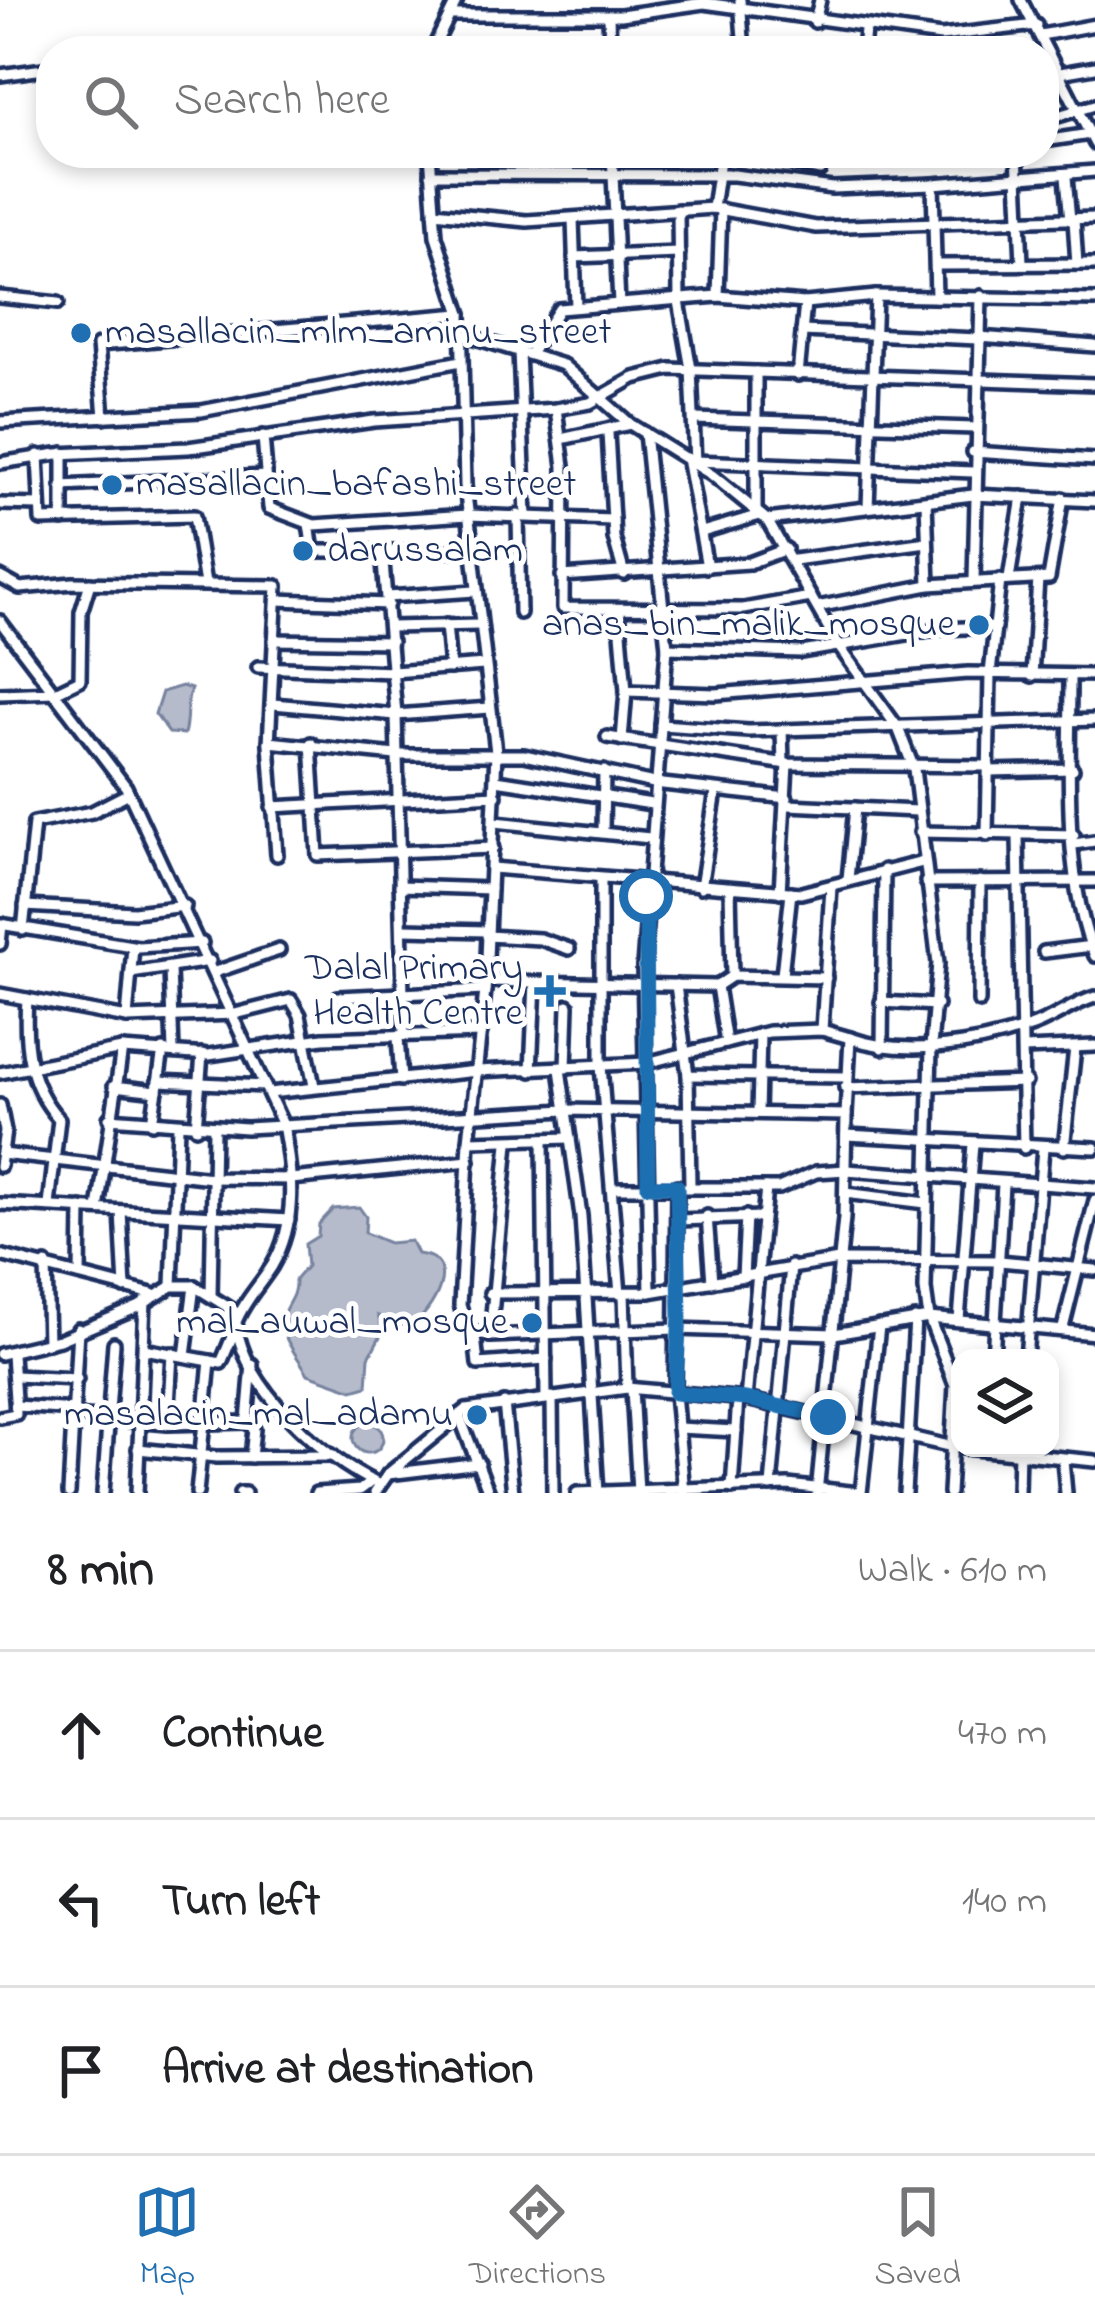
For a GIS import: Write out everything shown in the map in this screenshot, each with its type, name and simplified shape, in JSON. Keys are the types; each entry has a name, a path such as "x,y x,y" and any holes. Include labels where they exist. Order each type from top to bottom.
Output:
{"street":[{"path":"441,36 457,0"},
{"path":"578,0 579,15"},
{"path":"815,22 820,0"},
{"path":"1021,0 1041,36"},
{"path":"454,15 609,15 655,12 687,3 739,3 815,22 941,35 1095,25"},
{"path":"739,3 742,36"},
{"path":"609,15 610,36"},
{"path":"864,36 865,29"},
{"path":"1059,140 1093,139 1059,71 1095,67"},
{"path":"0,75 36,70"},
{"path":"1059,117 1095,105"},
{"path":"431,168 434,212 461,314 468,515 496,752 486,986 469,1142 460,1305 467,1329 475,1336 676,1329 834,1334 929,1318 1095,1334"},
{"path":"612,168 619,304"},
{"path":"718,168 718,296"},
{"path":"1019,168 1022,263"},
{"path":"431,174 717,175 832,188 1095,172"},
{"path":"1066,177 1077,264"},
{"path":"933,184 937,297"},
{"path":"434,212 527,221 717,209 816,227 1095,218"},
{"path":"679,210 679,301 691,369 692,461 707,567"},
{"path":"573,219 576,307"},
{"path":"574,257 679,253"},
{"path":"937,265 1095,264 1095,278"},
{"path":"520,613 525,352 552,314 576,307 718,296 805,303 875,296 1095,300"},
{"path":"868,508 875,296"},
{"path":"974,580 973,452 981,296"},
{"path":"0,297 58,303"},
{"path":"798,375 805,303"},
{"path":"104,417 98,345 461,314"},
{"path":"802,331 1095,346"},
{"path":"462,334 563,365 630,424 692,461 761,516 794,560 840,648 898,728 914,769 938,963 925,1259 929,1318 951,1366"},
{"path":"0,422 282,399 346,380 461,361"},
{"path":"0,463 38,455 188,448 263,436 556,410 590,404 634,379 691,369 1095,385"},
{"path":"756,372 754,464 761,516"},
{"path":"556,410 564,518 563,608 743,610 974,580 1038,579 1054,574 1063,498"},
{"path":"694,419 974,428"},
{"path":"561,439 608,433 630,424"},
{"path":"608,433 613,520 624,574"},
{"path":"645,433 667,648 646,883 643,982 650,1292"},
{"path":"263,436 269,508 309,524 468,515 613,520"},
{"path":"973,452 1095,460"},
{"path":"63,453 63,520"},
{"path":"38,455 41,520 194,515 205,584"},
{"path":"692,461 868,464 973,472"},
{"path":"62,486 266,476"},
{"path":"702,532 761,516 973,495 1095,501"},
{"path":"987,835 990,674 1022,497"},
{"path":"926,500 929,585"},
{"path":"0,504 39,506"},
{"path":"309,524 311,550 471,551"},
{"path":"794,560 927,542"},
{"path":"562,576 749,563 786,549"},
{"path":"382,550 396,715 394,802 404,929 400,1080"},
{"path":"0,578 20,588 89,583 273,584 277,601 269,742 277,855"},
{"path":"1032,676 1038,579"},
{"path":"0,694 55,692 80,680 81,612 89,583"},
{"path":"277,601 387,600 475,590"},
{"path":"619,609 626,691 622,740"},
{"path":"0,621 129,793 284,1125 291,1179 289,1220 280,1252 237,1318 225,1362 144,1348"},
{"path":"390,627 479,625"},
{"path":"446,626 450,668"},
{"path":"667,648 763,652 840,648 937,629 995,627"},
{"path":"274,640 391,642"},
{"path":"258,667 393,672 484,665"},
{"path":"626,691 865,684 990,674 1095,675"},
{"path":"1044,952 1094,949 1076,882 1070,676"},
{"path":"273,704 396,715 490,708"},
{"path":"662,725 782,730 1095,720"},
{"path":"782,730 788,801 782,975"},
{"path":"607,737 785,764 1073,769"},
{"path":"269,742 396,755 496,752 654,783 788,801 917,811"},
{"path":"311,743 318,855 494,848"},
{"path":"603,832 604,771"},
{"path":"496,780 652,804"},
{"path":"701,887 716,791"},
{"path":"23,930 34,823 92,812 129,793"},
{"path":"272,806 496,795"},
{"path":"848,879 855,808"},
{"path":"495,822 650,838"},
{"path":"920,832 1095,841"},
{"path":"1018,837 1024,1148"},
{"path":"492,868 785,892 831,887 923,862"},
{"path":"882,1048 884,870"},
{"path":"601,878 602,1066 638,1492"},
{"path":"979,1002 980,881"},
{"path":"926,882 1095,881"},
{"path":"400,886 490,889"},
{"path":"822,1030 831,887"},
{"path":"730,889 732,976"},
{"path":"26,906 134,912 185,906"},
{"path":"0,944 1,924 133,946 202,943"},
{"path":"404,929 541,939 569,949"},
{"path":"127,1018 133,946"},
{"path":"131,973 213,966 279,950"},
{"path":"152,1123 173,1017 170,969"},
{"path":"338,997 535,983 717,986 732,976 826,978"},
{"path":"531,1071 535,983"},
{"path":"676,985 688,1075 690,1185"},
{"path":"717,986 726,1043"},
{"path":"0,994 127,1018 235,1014 291,1000 314,1086"},
{"path":"114,1086 267,1090 477,1071 646,1063 760,1034 822,1030 882,1048 931,1047 1024,1030 1095,997"},
{"path":"28,999 30,1064 39,1091 59,1119 50,1205"},
{"path":"881,1002 937,1005"},
{"path":"568,1005 563,1068 595,1391 598,1493"},
{"path":"0,1073 122,1049 250,1052 305,1040 482,1033"},
{"path":"758,1113 760,1034"},
{"path":"817,1490 828,1417 845,1193 850,1038"},
{"path":"1024,1049 1095,1046"},
{"path":"1064,1148 1075,1048"},
{"path":"98,1209 122,1049"},
{"path":"196,1128 202,1054"},
{"path":"688,1075 759,1072 846,1083 1026,1082"},
{"path":"0,1105 1,1160 172,1176 291,1179 469,1161"},
{"path":"109,1118 214,1128 566,1110 846,1115"},
{"path":"172,1286 170,1215 178,1126"},
{"path":"211,1296 214,1128"},
{"path":"846,1135 1024,1148 1095,1148"},
{"path":"469,1142 570,1138"},
{"path":"543,1139 543,1294 554,1493"},
{"path":"490,1336 490,1293 508,1143"},
{"path":"959,1320 974,1144"},
{"path":"1027,1349 1043,1148"},
{"path":"613,1187 766,1188 791,1186 822,1171 846,1171 1095,1188"},
{"path":"994,1349 1003,1184"},
{"path":"677,1186 675,1393 684,1492"},
{"path":"732,1488 736,1431 754,1331 766,1188"},
{"path":"845,1193 926,1203"},
{"path":"1063,1328 1095,1200"},
{"path":"0,1204 289,1220"},
{"path":"80,1275 82,1208"},
{"path":"121,1210 125,1288"},
{"path":"707,1216 712,1282"},
{"path":"743,1277 746,1216"},
{"path":"678,1220 761,1217"},
{"path":"0,1255 46,1264 149,1298"},
{"path":"490,1293 650,1292 839,1260 1000,1261 1095,1270"},
{"path":"46,1264 48,1343"},
{"path":"770,1486 789,1332 791,1266"},
{"path":"0,1417 13,1417 16,1406 16,1376 6,1354 48,1343 172,1286 194,1286 237,1318 252,1364 278,1402 333,1456 375,1486"},
{"path":"185,1356 194,1286"},
{"path":"137,1493 149,1298"},
{"path":"905,1493 915,1319"},
{"path":"577,1493 770,1486 860,1493 880,1326"},
{"path":"69,1493 78,1329"},
{"path":"475,1336 478,1364 547,1359"},
{"path":"103,1493 114,1343"},
{"path":"167,1424 172,1353"},
{"path":"197,1493 205,1456 210,1361"},
{"path":"247,1422 252,1364"},
{"path":"16,1376 76,1378"},
{"path":"316,1493 375,1486 459,1415 504,1403 595,1391 630,1389 742,1398 951,1446"},
{"path":"504,1403 513,1493"},
{"path":"16,1406 106,1421 247,1422 254,1429 250,1456"},
{"path":"459,1415 489,1493"},
{"path":"678,1429 736,1431"},
{"path":"138,1449 205,1456 333,1456"},
{"path":"950,1493 952,1457"},
{"path":"1018,1493 1019,1457"},
{"path":"1046,1457 1095,1462"},
{"path":"1063,1460 1066,1493"},
{"path":"388,1474 478,1462"}],"water":[{"path":"182,686 191,689 184,734 169,733 155,714 162,692"},
{"path":"359,1207 366,1217 365,1233 389,1243 411,1241 417,1254 439,1265 442,1275 435,1299 410,1328 378,1316 383,1331 369,1357 367,1386 353,1390 308,1374 287,1339 282,1318 295,1280 307,1266 305,1244 318,1236 319,1224 333,1209"},
{"path":"368,1423 379,1427 383,1438 379,1449 368,1453 357,1449 353,1438 357,1427"}],"place":[{"name":"masallacin_mlm_aminu_street","path":"81,333"},
{"name":"masallacin_bafashi_street","path":"112,485"},
{"name":"darussalam","path":"303,551"},
{"name":"anas_bin_malik_mosque","path":"979,625"},
{"name":"Dalal Primary Health Centre","path":"550,991"},
{"name":"mal_auwal_mosque","path":"532,1323"},
{"name":"masalacin_mal_adamu","path":"477,1415"}],"route":[{"path":"646,896 648,1186 677,1186 680,1316 675,1393 746,1399 828,1417"}]}
